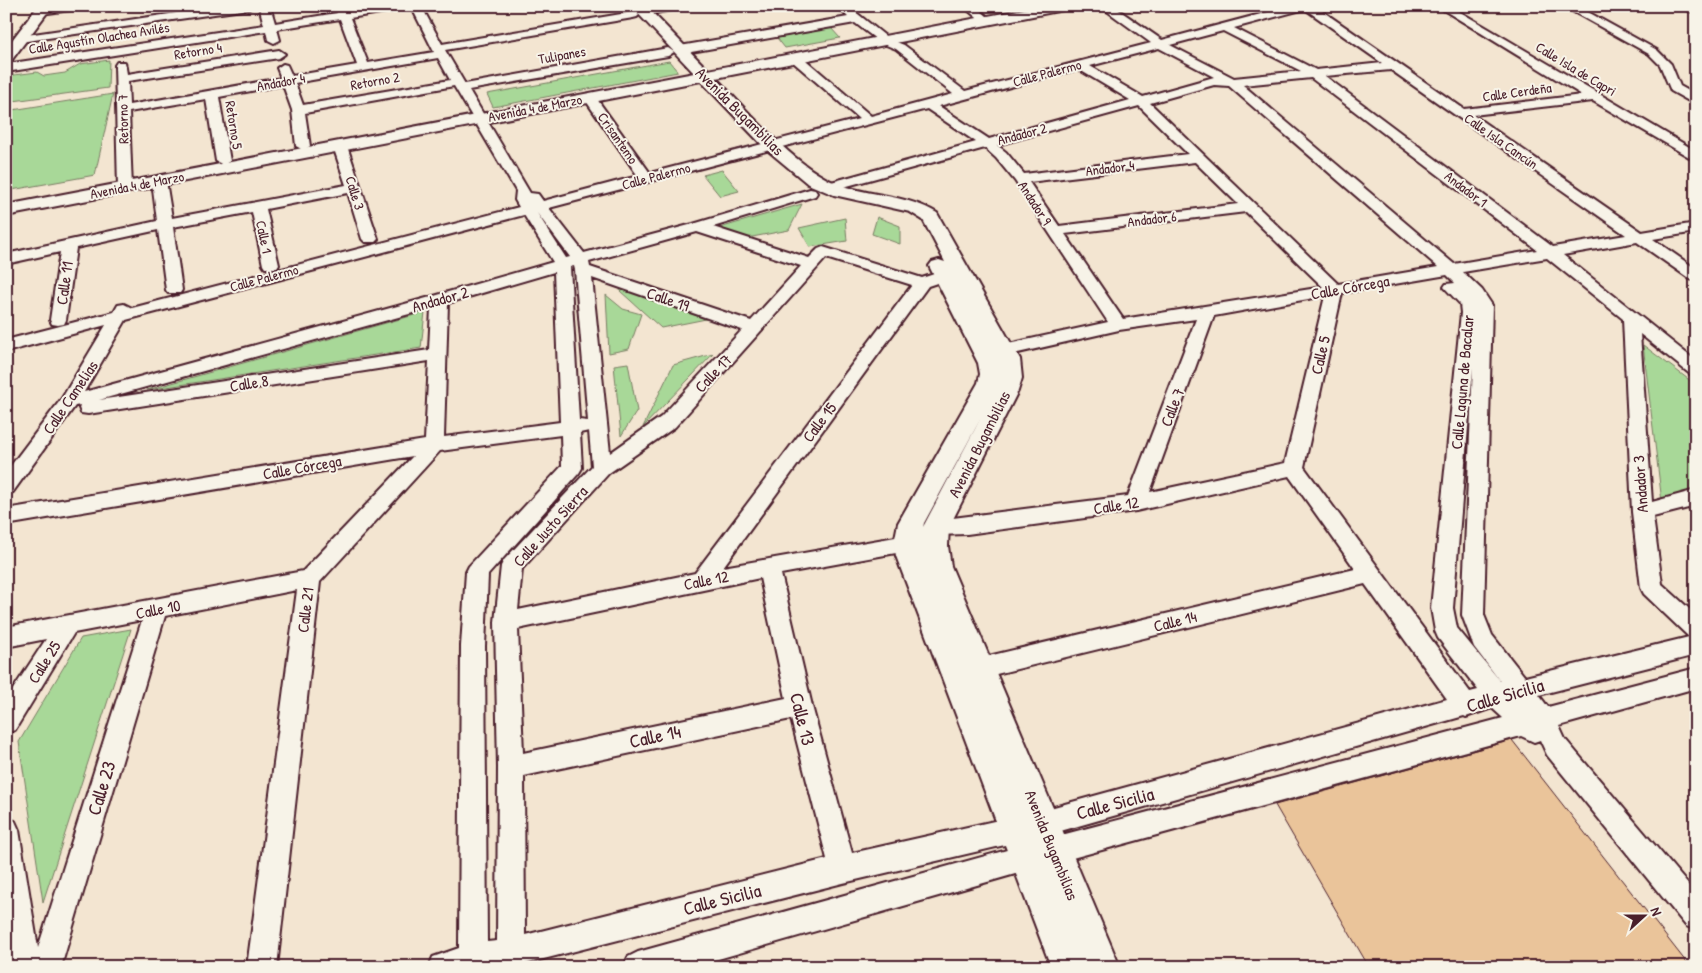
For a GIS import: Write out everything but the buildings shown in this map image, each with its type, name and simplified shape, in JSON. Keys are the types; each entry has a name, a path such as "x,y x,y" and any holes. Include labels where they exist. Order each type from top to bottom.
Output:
{"main road":[{"name":"Avenida 4 de Marzo","path":"6,211 223,161 590,98 688,66 796,58 889,39 978,14 1028,6"},
{"name":"Avenida 4 de Marzo","path":"978,14 1063,6"},
{"path":"1689,6 1696,9"},
{"path":"6,58 13,41 40,8"},
{"name":"Avenida Bugambilias","path":"635,10 761,143 797,186 906,205 930,216 983,330 991,374 989,383 911,523 907,542 913,570 1069,967"},
{"name":"Avenida 4 de Marzo","path":"6,203 125,184 159,181 340,146 478,116 688,66 889,39"},
{"name":"Avenida Bugambilias","path":"820,190 829,200 892,212 908,218 919,229 945,277 983,330 1005,350 1011,369 1011,378 1007,391 936,527 933,539 938,566 1102,967"}],"street":[{"path":"40,8 78,6"},
{"path":"150,6 151,33"},
{"path":"13,41 151,33 250,6"},
{"path":"264,6 298,110 303,146"},
{"name":"Calle Agustín Olachea Avilés","path":"6,68 119,51 151,33 270,27 342,11 439,6"},
{"name":"Andador 4","path":"122,110 364,68 635,10 678,6"},
{"path":"841,6 857,19 889,39"},
{"path":"854,6 889,39 957,92"},
{"name":"Calle Laguna de Bacalar","path":"1091,6 1214,81 1443,271 1476,294 1484,305 1473,615 1482,640 1510,693 1534,722"},
{"name":"Calle Laguna de Bacalar","path":"1105,6 1150,42 1232,82 1443,271 1468,303 1469,313 1442,608 1446,631 1510,693 1694,910"},
{"name":"Calle Palermo","path":"6,334 58,320 124,309 174,290 643,174 1150,42 1275,6"},
{"name":"Calle Palermo","path":"864,116 928,104 957,92 1079,65 1150,42 1224,27 1306,6"},
{"name":"Calle Isla Cancún","path":"1306,6 1392,66 1468,113"},
{"name":"Calle Isla Cancún","path":"1317,6 1646,236 1696,276"},
{"name":"Calle Isla de Capri","path":"1442,6 1696,157"},
{"path":"1568,6 1653,52 1665,64 1675,88 1696,101"},
{"name":"Calle Justo Sierra","path":"413,7 530,201 575,264 598,424 602,468 512,566 506,622 511,767 510,960"},
{"path":"342,11 364,68"},
{"name":"Tulipanes","path":"460,85 688,66 857,19"},
{"name":"Andador 1","path":"1224,27 1313,73 1550,252 1696,370"},
{"name":"Retorno 7","path":"119,51 123,78 122,110 125,184"},
{"name":"Retorno 4","path":"123,78 279,54"},
{"path":"796,58 864,116"},
{"path":"1079,65 1141,102 1200,157 1335,290"},
{"path":"1214,81 1232,82 1392,66"},
{"name":"Andador 2","path":"65,407 440,300 575,264 820,190 1214,81"},
{"name":"Retorno 2","path":"298,110 460,85"},
{"name":"Retorno 5","path":"212,95 223,161"},
{"name":"Calle Cerdeña","path":"1468,113 1595,97"},
{"name":"Crisantemo","path":"590,98 643,174"},
{"name":"Andador 9","path":"928,104 988,144 1001,155 1020,179 1120,325"},
{"name":"Calle 3","path":"340,146 370,240"},
{"name":"Andador 4","path":"1020,179 1200,157"},
{"path":"159,181 174,290"},
{"path":"6,259 165,224 258,208 354,188"},
{"name":"Calle Palermo","path":"6,346 124,309 530,201"},
{"name":"Andador 6","path":"1054,231 1251,207"},
{"name":"Calle 1","path":"258,208 270,265"},
{"path":"698,227 818,259 922,283 945,277"},
{"name":"Calle Córcega","path":"1005,350 1120,325 1208,312 1696,227"},
{"name":"Calle Isla Cancún","path":"1646,236 1696,265"},
{"name":"Calle 11","path":"58,320 69,245"},
{"name":"Calle 17","path":"602,468 668,422 818,259"},
{"name":"Calle Justo Sierra","path":"472,963 474,646 477,572 572,468 571,427 575,264"},
{"name":"Calle 19","path":"575,264 754,328"},
{"name":"Calle 15","path":"702,580 922,283"},
{"name":"Calle 5","path":"1294,468 1335,290"},
{"path":"434,445 440,300"},
{"name":"Calle Camelias","path":"6,487 65,407 124,309"},
{"name":"Calle 7","path":"1136,503 1208,312"},
{"name":"Andador 3","path":"1631,319 1642,512 1652,588 1696,630"},
{"name":"Calle 8","path":"65,407 437,354"},
{"name":"Calle Córcega","path":"6,517 434,445 598,424"},
{"name":"Calle 21","path":"262,967 309,579 434,445"},
{"path":"1294,468 1466,706"},
{"name":"Calle 12","path":"936,527 966,526 1136,503 1294,468"},
{"path":"1642,512 1696,498"},
{"name":"Calle 12","path":"506,622 702,580 907,542"},
{"name":"Calle 13","path":"769,568 800,706 843,869"},
{"name":"Calle 14","path":"980,668 1370,574"},
{"name":"Calle 10","path":"6,638 309,579"},
{"name":"Calle 23","path":"46,967 156,610"},
{"name":"Calle 25","path":"6,722 66,627"},
{"name":"Calle Sicilia","path":"443,967 510,960 843,869 1043,822 1510,693 1696,645"},
{"name":"Calle Sicilia","path":"638,967 1054,850 1696,678"},
{"name":"Calle 14","path":"511,767 800,706"},
{"path":"6,830 26,967"}],"green space":[{"path":"831,28 840,38 785,48 777,38"},
{"path":"109,60 108,88 6,102 6,76 37,72 44,76 65,73 80,64"},
{"path":"669,61 678,72 493,107 487,94"},
{"path":"113,94 95,175 6,191 6,111"},
{"path":"722,170 739,191 720,196 703,175"},
{"path":"802,204 789,230 747,238 716,229"},
{"path":"877,217 900,226 900,244 872,234"},
{"path":"845,218 847,241 810,247 799,228"},
{"path":"621,288 706,319 661,328 620,291"},
{"path":"606,295 623,309 641,314 629,349 609,353"},
{"path":"425,312 421,348 147,390"},
{"path":"1643,345 1696,385 1696,493 1662,502"},
{"path":"713,354 643,427 673,365"},
{"path":"628,363 637,411 621,436 614,365"},
{"path":"131,629 43,902 19,742 81,638"}]}
